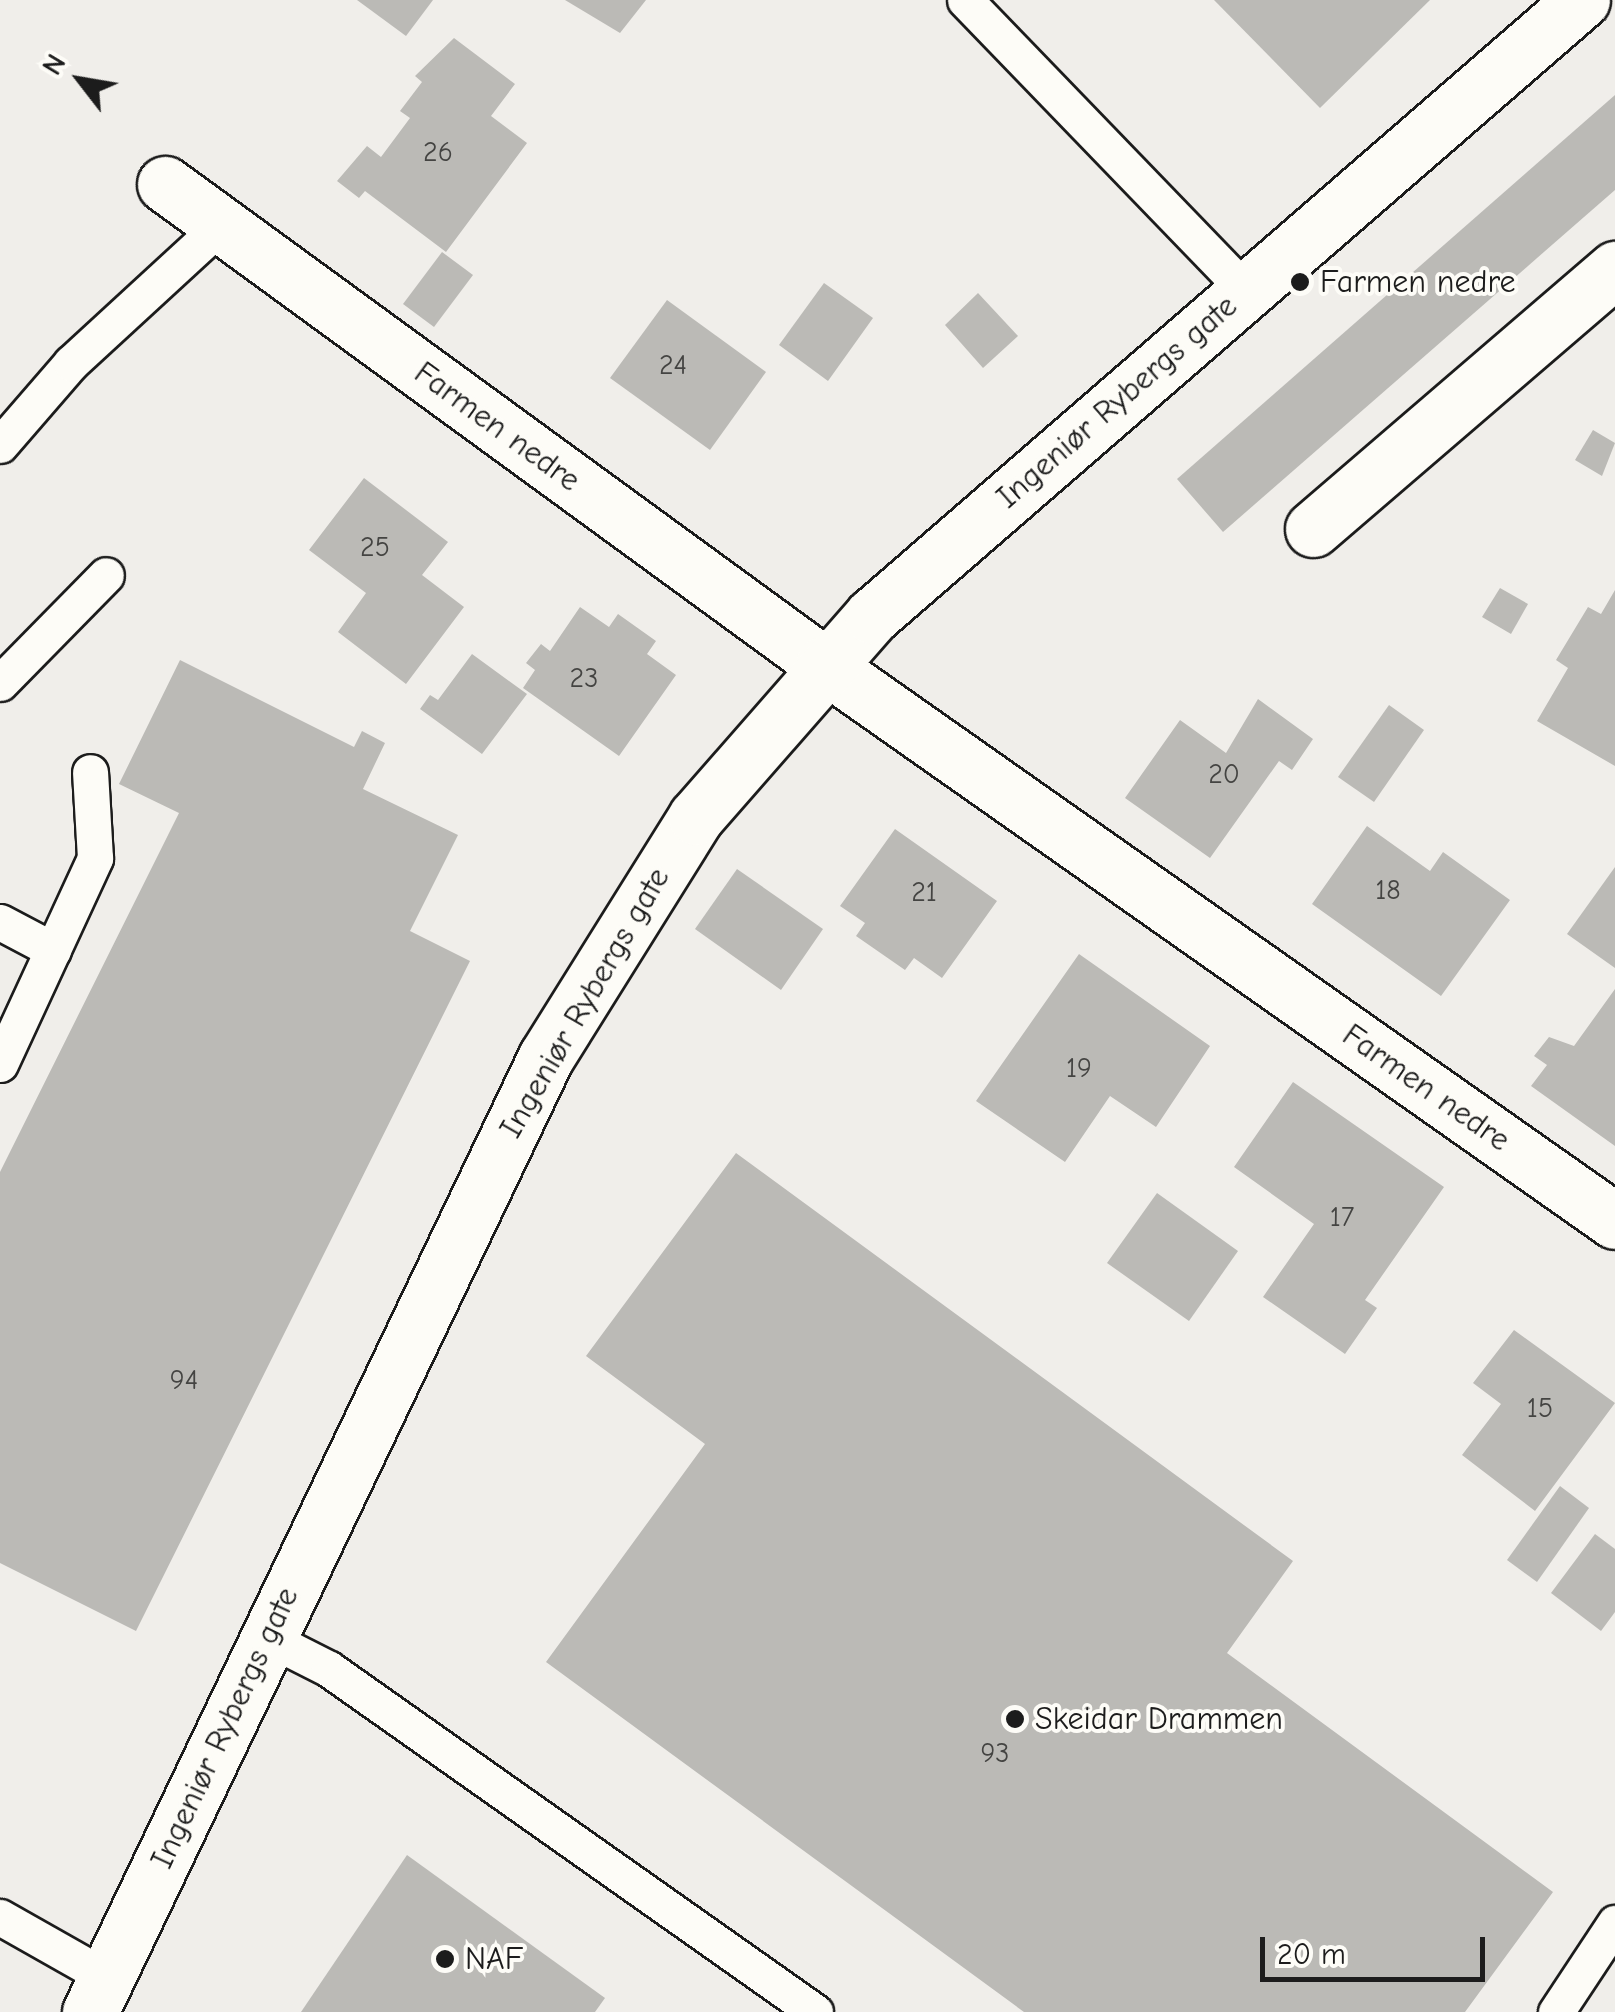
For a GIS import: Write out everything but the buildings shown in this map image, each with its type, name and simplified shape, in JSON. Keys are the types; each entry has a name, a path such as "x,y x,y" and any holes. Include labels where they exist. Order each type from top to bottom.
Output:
{"street":[{"name":"Ingeniør Rybergs gate","path":"98,1995 546,1056 696,818 823,664 1582,0"},
{"name":"Farmen nedre","path":"165,184 823,664 1615,1222"},
{"path":"1313,529 1615,269"}],"lane":[{"path":"965,0 1246,291"},
{"path":"0,446 71,363 220,226"},
{"path":"0,683 106,575"},
{"path":"0,1064 95,858 90,772"},
{"path":"0,922 52,950"},
{"path":"268,1638 329,1669 815,2012"},
{"path":"0,1917 98,1995"},
{"path":"1556,2012 1615,1923"}],"place":[{"name":"Farmen nedre","path":"1300,282"},
{"name":"Skeidar Drammen","path":"1015,1719"},
{"name":"NAF","path":"445,1959"}]}
